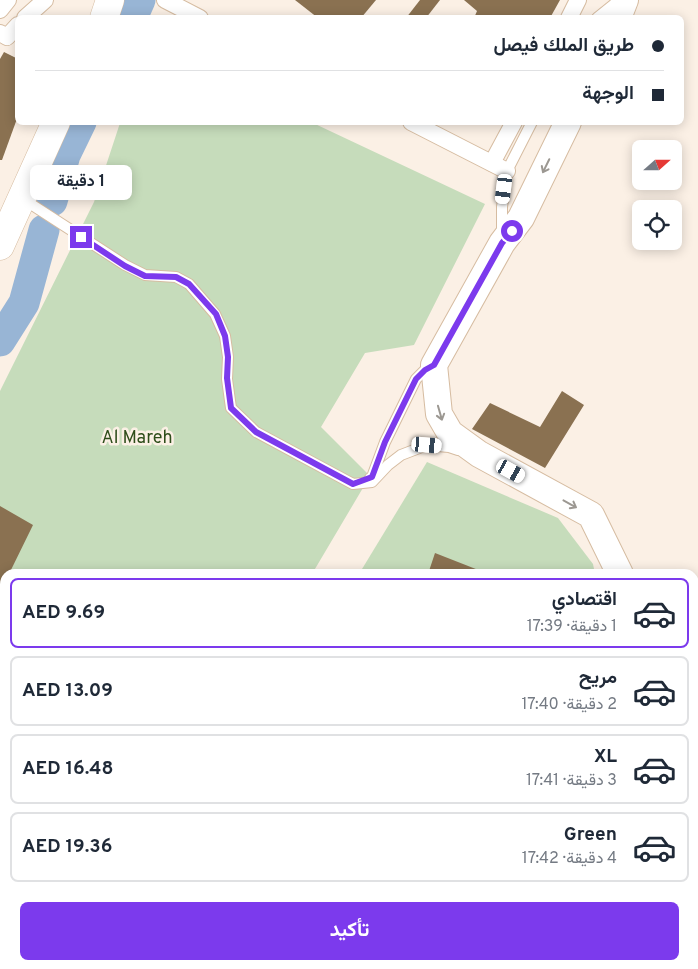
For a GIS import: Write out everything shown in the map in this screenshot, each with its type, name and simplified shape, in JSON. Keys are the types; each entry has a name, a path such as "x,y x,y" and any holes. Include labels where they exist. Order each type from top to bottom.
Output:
{"main road":[{"path":"105,15 110,0"},
{"path":"0,246 55,125"}],"street":[{"path":"0,10 8,0"},
{"path":"28,15 45,0"},
{"path":"570,15 578,0"},
{"path":"619,15 625,0"},
{"path":"169,2 194,15"},
{"path":"417,125 500,167 513,125"},
{"path":"567,125 521,218 502,243 434,365 439,414 450,433 479,454 591,516 618,569"}],"lane":[{"path":"600,15 618,0"},
{"path":"502,243 500,167 530,125"},
{"path":"22,199 125,266 145,276 176,277 189,284 216,314 225,336 231,408 256,432 353,484 372,482 388,465 401,455 427,445 449,447 463,452 479,454"},
{"path":"353,484 372,477 385,442 416,379 425,370 434,365"}],"green space":[{"name":"Al Mareh","path":"119,125 317,125 485,204 414,345 365,353 321,427 370,476 315,569 0,569 0,391 94,202"},
{"path":"427,462 558,518 593,564 594,569 362,569"}],"building":[{"path":"295,0 376,0 364,15 314,15"},
{"path":"420,0 440,0 428,15 408,15"},
{"path":"464,0 560,0 552,15 475,15 477,11"},
{"path":"4,52 15,58 15,124 2,160 0,160 0,59"},
{"path":"562,391 584,405 545,468 472,429 490,403 540,427"},
{"path":"0,506 33,525 11,569 0,569"},
{"path":"435,553 476,569 430,569"}],"waterway":[{"path":"133,15 140,0"},
{"path":"52,201 65,155 80,125"},
{"path":"0,341 24,303 44,230"}],"route":[{"path":"81,237 125,266 145,276 176,277 189,284 216,314 225,336 231,408 256,432 353,484 372,477 385,442 416,379 425,370 434,365 502,243 512,231"}]}
